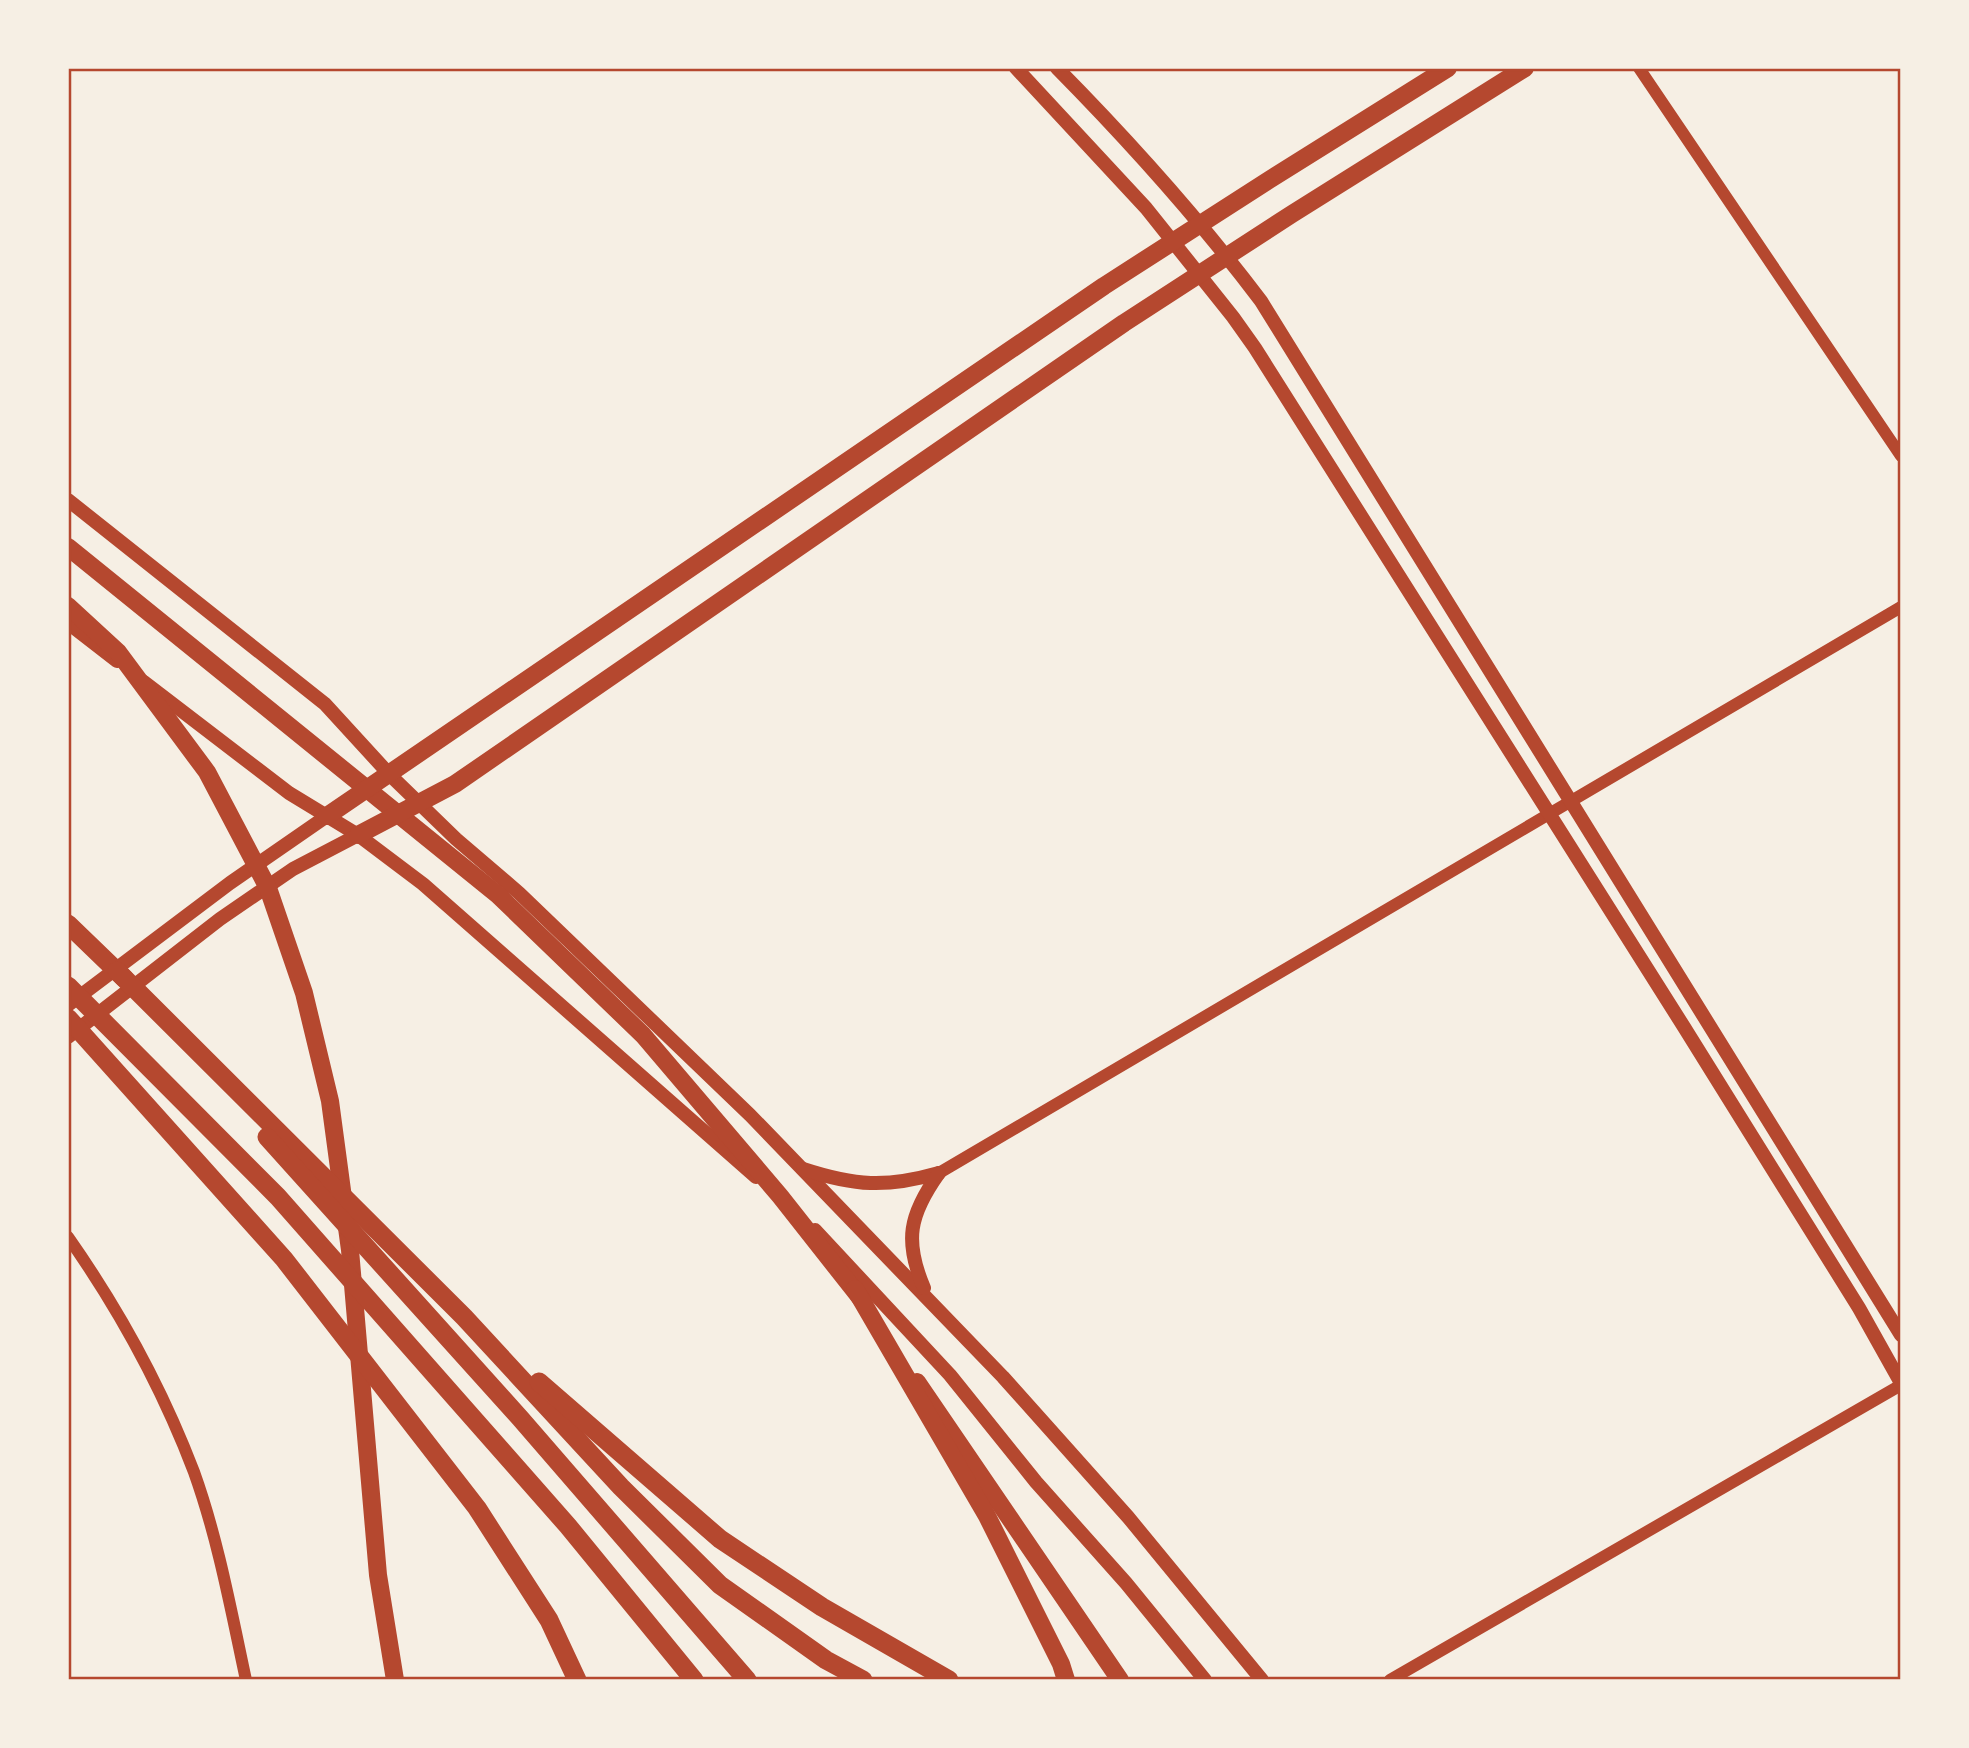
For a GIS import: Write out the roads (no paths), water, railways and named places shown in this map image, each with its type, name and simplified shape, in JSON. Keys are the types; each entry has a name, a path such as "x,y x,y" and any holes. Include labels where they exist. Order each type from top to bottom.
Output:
{"highway":[{"path":"68,923 330,1195 747,1680"},
{"path":"68,986 278,1198 568,1526 694,1680"},
{"path":"68,1018 277,1251 477,1508 549,1620 577,1680"},
{"path":"330,1195 464,1317 719,1539 822,1607 944,1678"},
{"path":"464,1317 621,1487 720,1586 826,1660 863,1680"}],"main road":[{"path":"1016,68 1139,200 1200,274 1255,348 1859,1308 1901,1384"},
{"path":"1057,68 1117,130 1199,224 1227,257 1282,333 1901,1335"},
{"path":"68,1004 230,883 1104,286 1448,68"},
{"path":"68,1037 220,919 293,869 455,784 1113,331 1525,68"},
{"path":"68,500 325,704 417,802 519,893 750,1115 1003,1377 1128,1517 1262,1680"},
{"path":"68,547 498,895 643,1035 771,1185 855,1289 1120,1680"},
{"path":"68,606 118,652 207,772 268,888 304,993 330,1101 350,1250 378,1575 395,1680"},
{"path":"68,623 289,793 358,835 423,884 825,1239 950,1375 1036,1482 1126,1583 1205,1680"},
{"path":"801,1168 848,1182 869,1183 908,1181 939,1173"},
{"path":"927,1297 915,1268 910,1239 927,1189 939,1173"},
{"path":"855,1289 987,1516 1064,1672"},
{"path":"1249,1664 1275,1680"}],"street":[{"path":"1639,68 1901,456"},
{"path":"939,1173 1901,607"},
{"path":"68,1237 100,1282 135,1341 170,1414 211,1527 246,1680"},
{"path":"1390,1680 1901,1384"}]}
